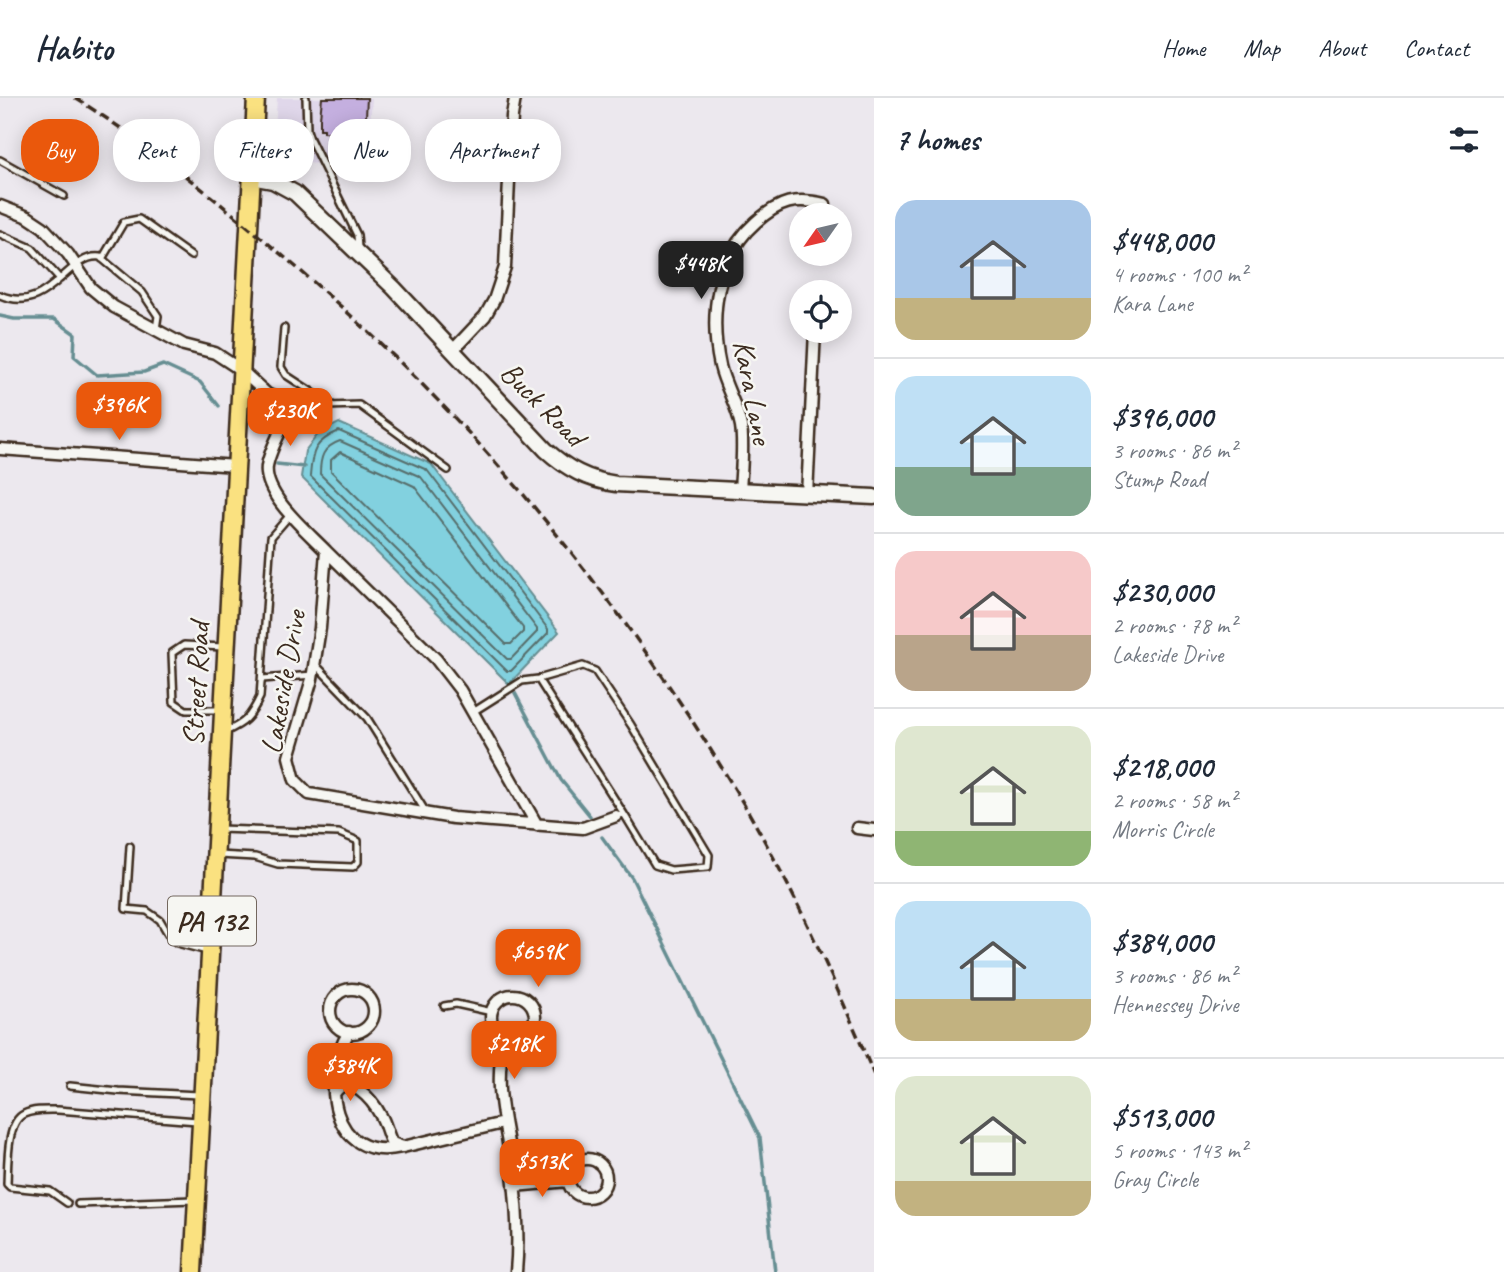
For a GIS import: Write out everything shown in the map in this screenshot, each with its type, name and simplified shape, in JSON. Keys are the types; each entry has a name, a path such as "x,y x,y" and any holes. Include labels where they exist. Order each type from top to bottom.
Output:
{"main road":[{"name":"Street Road","path":"255,119 256,98"},
{"name":"Street Road","path":"193,1272 251,182"}],"street":[{"path":"453,350 485,316 494,300 505,267 515,98"},
{"name":"Buck Road","path":"275,182 295,192 453,350 546,450 571,470 600,482 616,484 874,497"},
{"name":"Kara Lane","path":"740,491 741,428 724,381 718,352 716,314 720,282 734,250 748,230 767,213 792,200 820,203"},
{"path":"0,206 28,217 43,227 56,239 102,299 184,345 215,353 241,370 267,394 280,400 288,415 267,466 267,477 273,492 326,551 436,659 460,690 537,825"},
{"path":"807,495 815,343"},
{"path":"0,449 236,466"},
{"name":"Lakeside Drive","path":"326,551 314,669 289,757 295,780 309,794 427,814 537,825 583,828 620,815"},
{"path":"857,828 874,830"},
{"path":"345,990 359,990 366,994 373,1005 372,1020 363,1029 349,1032 334,1024 330,1009 338,994 345,990"},
{"path":"509,995 521,995 532,1006 535,1018 526,1033 511,1040 504,1039 493,1027 492,1012 495,1004 509,995"},
{"path":"349,1032 337,1056 334,1094 338,1118 343,1128 356,1141 377,1149 403,1147 503,1123"},
{"path":"504,1039 498,1084 514,1186 516,1272"},
{"path":"334,1094 343,1085 350,1085 367,1096 380,1113 392,1143 403,1147"},
{"path":"514,1186 568,1181"}],"lane":[{"path":"306,98 307,130 357,235 357,253"},
{"path":"0,160 64,196"},
{"path":"102,259 124,222 139,219 191,256"},
{"path":"0,234 32,248 60,279"},
{"path":"0,295 24,300 38,295 92,256 102,259 142,292 158,316 156,330"},
{"path":"284,328 281,367 286,375 332,405"},
{"path":"288,415 310,415 327,405 359,405 448,470"},
{"path":"222,734 243,724 260,697 271,537 290,514"},
{"path":"223,710 186,710 174,702 172,653 184,645 226,647"},
{"path":"473,712 522,681 583,666 595,671 631,725 709,855 708,867 671,870 655,865 620,815 538,678"},
{"path":"262,679 314,669 367,718 427,814"},
{"path":"215,855 255,857 278,864 353,867 358,862 358,841 338,833 217,829"},
{"path":"130,846 126,909 147,911 160,920 177,943 210,951"},
{"path":"444,1006 456,1004 492,1012"},
{"path":"70,1086 202,1096"},
{"path":"67,1203 50,1191 10,1187 7,1184 13,1123 22,1114 58,1110 201,1122"},
{"path":"78,1204 197,1200"}],"shaded area":[{"path":"277,98 372,98 370,119 328,119 328,165 314,164 314,119 276,119"}],"water":[{"path":"339,423 431,464 559,632 509,684 301,477 305,451 319,433"}],"building":[{"path":"322,98 367,98 366,119 328,119 328,132 320,129"}],"waterway":[{"path":"0,316 14,319 54,319 75,334 74,356 97,375 144,372 163,365 200,382 219,406"},
{"path":"277,464 304,467"},
{"path":"515,693 561,780 590,816"},
{"path":"602,837 632,878 760,1138 775,1272"}],"railway":[{"path":"75,98 126,132 199,187 341,306 472,436 533,506 645,651 746,808 782,873 874,1075"}]}
